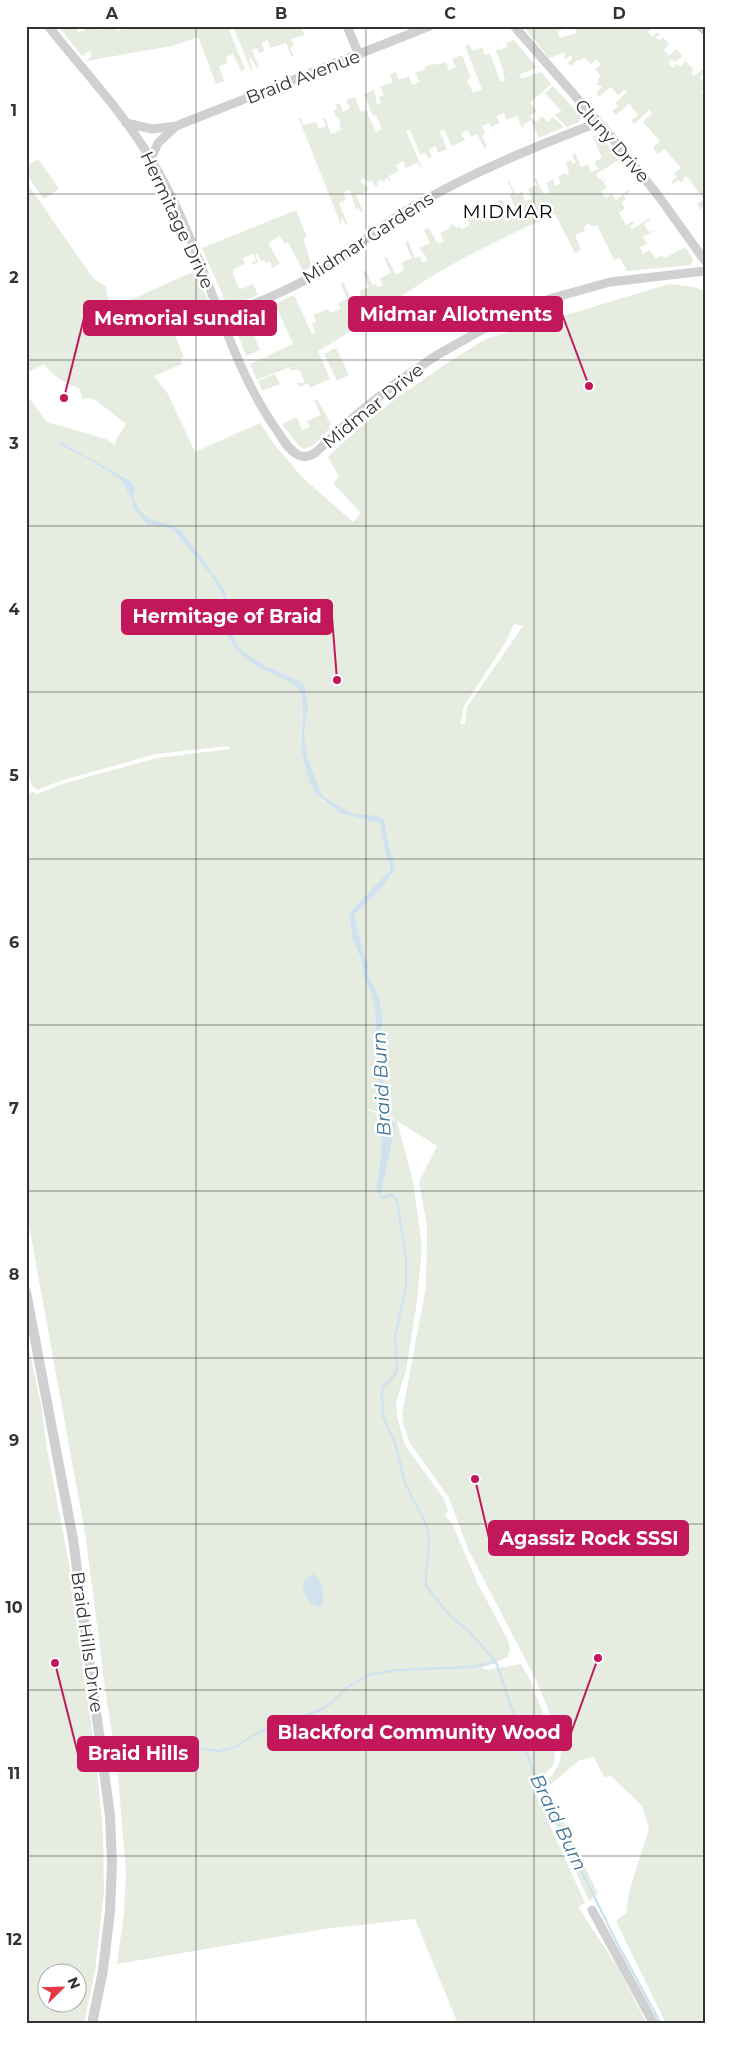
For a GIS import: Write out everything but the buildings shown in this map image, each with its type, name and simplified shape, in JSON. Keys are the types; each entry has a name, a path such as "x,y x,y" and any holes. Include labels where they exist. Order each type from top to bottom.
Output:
{"street":[{"name":"Hermitage Drive","path":"48,26 126,123 150,159 188,233 244,371 262,407 280,435 296,454"},
{"path":"347,26 359,55"},
{"name":"Braid Avenue","path":"126,123 152,128 176,126 430,26"},
{"name":"Cluny Drive","path":"514,26 650,186 705,261"},
{"path":"701,26 705,30"},
{"name":"Midmar Gardens","path":"222,318 278,294 316,274 386,223 447,188 504,160 597,122"},
{"name":"Braid Avenue","path":"150,159 160,140 176,126"},
{"name":"Midmar Drive","path":"296,454 306,457 314,454 365,407 416,368 461,340 521,310 559,296 610,282 705,271"},
{"name":"Braid Hills Drive","path":"26,1292 73,1539 110,1816 112,1863 110,1911 103,1970 92,2024"},
{"path":"592,1910 654,2024"}],"shaded area":[{"path":"58,26 71,26 76,28 78,32 84,31 83,27 97,26 98,30 101,29 100,26 115,26 116,31 124,29 123,26 304,26 302,28 305,35 291,39 294,46 290,48 294,56 292,57 286,43 270,48 268,40 261,43 265,51 259,53 257,48 252,50 259,67 257,68 251,58 249,59 253,70 251,70 234,29 229,30 245,69 241,71 233,54 226,57 228,63 219,67 224,81 216,84 198,37 172,46 86,61 92,56 89,51 82,56"},
{"path":"523,26 536,26 538,29 542,26 569,26 557,32 560,38 577,33 575,26 654,26 648,32 652,37 658,32 660,34 656,37 660,40 663,37 669,44 674,39 664,50 669,56 676,49 682,56 675,62 672,59 668,63 673,68 678,64 680,67 686,61 694,70 691,73 694,76 703,69 705,71 705,75 703,74 700,78 705,83 705,89 701,92 705,96 705,206 694,213 700,208 697,204 704,199 686,176 681,183 678,180 673,184 671,182 677,177 674,174 681,168 665,149 658,154 653,147 660,141 643,122 652,113 649,110 634,124 631,121 638,115 629,104 616,115 612,111 618,106 615,103 627,92 624,90 618,95 611,87 599,97 596,93 602,87 596,84 601,76 595,69 601,65 596,59 591,64 584,57 580,61 578,59 571,66 568,63 573,58 570,55 565,60 565,52 549,58"},
{"path":"514,40 537,68 520,74 521,79 541,72 551,84 530,103 537,111 530,116 536,122 542,116 547,122 553,117 564,127 539,138 531,120 523,125 524,127 522,128 517,116 506,120 504,113 496,116 500,123 491,127 489,123 482,126 485,134 482,136 487,147 484,148 477,134 471,137 468,130 461,134 465,140 452,146 444,130 440,132 447,149 438,153 436,146 428,150 432,156 429,158 424,152 421,156 410,130 406,131 422,168 417,163 406,168 403,161 396,165 399,171 389,176 391,184 388,178 382,182 381,179 377,182 378,185 375,186 372,180 367,182 366,179 361,179 361,183 369,190 356,194 363,212 359,208 356,209 350,190 343,192 346,200 339,203 348,225 346,225 343,219 341,220 342,227 299,119 301,118 303,125 316,122 319,129 326,126 323,118 325,117 331,134 341,130 339,125 341,124 338,117 336,118 334,111 337,108 335,105 340,103 343,112 350,108 346,100 355,97 361,112 366,110 376,132 382,129 376,115 373,116 364,94 374,90 377,104 381,103 379,97 384,95 380,87 393,82 390,74 396,72 399,80 409,76 412,85 420,82 415,73 426,69 425,67 434,63 436,65 446,62 449,70 456,67 452,59 462,55 471,78 467,80 473,93 482,89 465,46 468,44 473,51 482,47 485,55 490,54 501,82 505,80 504,72 496,51 508,47 506,43"},
{"path":"553,86 581,116 579,122 567,127 555,115 562,110 545,93"},
{"path":"592,135 602,138 619,160 596,174 598,179 600,178 602,181 608,178 603,182 607,187 601,192 606,198 611,193 616,200 629,190 624,196 626,200 621,202 625,209 619,213 626,225 633,221 634,223 630,227 633,229 649,218 650,220 644,224 649,232 657,229 643,237 647,244 640,247 643,254 650,250 656,259 662,255 665,258 685,247 693,259 691,265 627,271 620,258 614,260 597,225 592,227 588,223 584,227 585,231 575,235 581,250 575,253 555,214 457,262 318,351 330,379 310,388 308,383 299,387 297,383 304,383 304,380 299,370 291,370 290,367 257,380 250,364 293,344 275,304 294,295 312,334 315,333 312,323 316,321 313,315 328,309 330,313 341,309 338,303 347,299 341,284 344,283 350,297 354,296 357,301 362,298 359,291 369,287 363,272 366,270 372,285 376,284 378,287 383,285 380,278 391,273 384,258 387,257 396,275 404,270 401,263 412,258 405,243 408,241 415,258 420,256 422,262 427,262 425,255 419,248 430,243 424,230 428,227 438,244 444,241 440,233 450,228 449,226 453,224 456,228 459,226 457,220 461,229 470,225 467,218 477,213 480,220 483,218 480,210 489,205 493,213 498,215 502,213 496,202 502,199 507,211 515,208 510,195 513,193 509,181 516,195 522,192 525,201 532,199 528,189 537,185 534,179 536,178 544,195 550,192 546,183 553,179 555,186 561,183 558,177 565,173 566,175 569,174 566,162 571,160 573,164 576,163 572,155 575,153 581,167 588,165 591,172 598,169 594,162 602,158"},
{"path":"38,159 59,189 44,199 26,174 26,166"},
{"path":"26,182 93,278 106,287 110,309 195,271 210,305 169,321 184,357 180,359 182,364 154,376 168,394 195,452 260,423 274,444 302,477 353,522 361,513 333,483 339,477 328,457 391,402 447,363 486,339 669,284 694,287 705,292 705,2024 666,2024 616,1921 626,1913 629,1892 649,1829 642,1806 611,1776 604,1777 594,1757 580,1760 547,1787 598,1894 589,1901 540,1791 540,1786 553,1774 560,1761 562,1746 558,1733 536,1680 468,1549 449,1498 410,1443 403,1423 402,1414 426,1287 427,1226 419,1182 437,1146 397,1121 413,1181 422,1247 417,1301 406,1371 396,1402 397,1417 405,1445 444,1499 448,1511 445,1516 452,1523 477,1582 508,1640 510,1649 508,1657 481,1668 487,1670 521,1664 530,1680 555,1744 554,1764 535,1785 535,1792 585,1903 578,1907 618,1968 647,2024 458,2024 415,1919 324,1929 117,1964 124,1913 126,1872 117,1764 107,1703 86,1539 26,1209 26,794 33,792 37,794 62,784 157,758 230,749 229,746 156,754 60,781 38,790 33,787 26,770 26,394 47,422 106,439 115,445 126,424 97,401 90,398 82,399 79,388 60,379 44,364 26,373","holes":["61,442 129,480 135,487 134,500 142,513 151,519 172,525 182,531 227,595 233,638 240,649 265,666 298,680 305,686 307,703 304,732 305,747 313,776 321,792 331,802 345,810 356,814 378,817 386,821 388,841 395,869 382,888 357,912 355,918 368,963 369,976 379,997 383,1020 378,1049 390,1115 395,1119 391,1118 391,1120 396,1122 379,1197 376,1187 381,1158 384,1116 362,1108 384,1113 372,1041 376,1027 375,1008 371,992 363,975 362,962 352,937 349,913 389,871 388,856 380,823 339,813 321,799 301,750 303,708 301,693 292,683 257,667 238,652 228,637 223,596 209,573 173,530 168,527 148,524 133,507 133,502 121,480 88,459 60,445","514,624 523,626 467,707 465,724 460,724 464,706 505,643"]},
{"path":"296,210 307,237 303,238 312,267 303,271 288,242 285,244 280,236 268,243 280,264 272,268 270,261 266,263 264,260 261,261 257,253 255,254 258,262 253,265 252,262 256,260 253,254 243,258 245,264 234,269 233,273 238,287 242,289 253,284 258,295 234,304 226,303 202,248"},
{"path":"247,316 260,350 246,356 235,326 237,321"},
{"path":"336,348 349,375 337,381 324,354"},
{"path":"275,374 280,384 262,391 258,381"},
{"path":"317,399 331,424 330,428 314,445 304,449 299,446 282,424 297,417 302,430 310,427 307,421 321,415 314,400"},
{"path":"26,1334 42,1410 47,1449 69,1563 96,1759 103,1833 104,1892 95,1971 88,2005 88,1962 38,1962 38,2012 86,2012 84,2024 26,2024"}],"water":[{"path":"61,442 129,480 135,487 134,500 142,513 151,519 172,525 182,531 226,592 233,638 240,649 265,666 298,680 305,686 308,705 304,734 305,744 309,763 321,793 350,813 377,816 385,820 395,869 382,888 357,912 355,918 368,963 369,976 379,997 383,1020 378,1049 391,1120 396,1122 380,1198 376,1187 381,1158 384,1113 372,1041 376,1027 375,1008 371,992 363,975 362,962 352,937 349,913 389,871 390,867 380,823 339,813 315,793 310,783 301,750 303,708 301,693 292,683 257,667 238,652 228,637 223,596 209,573 173,530 167,527 148,525 133,507 133,502 121,480 88,459 60,445"},
{"path":"314,1574 321,1584 323,1593 322,1605 318,1607 308,1599 303,1587 305,1579"}],"waterway":[{"name":"Braid Burn","path":"379,1192 382,1198 393,1195 397,1201 406,1258 406,1286 395,1337 397,1368 394,1376 383,1387 383,1416 395,1443 405,1483 427,1526 429,1542 426,1586 451,1617 469,1631 496,1662 532,1768 616,1941 661,2024"},
{"path":"124,1753 187,1747 218,1751 235,1747 259,1732 320,1710 334,1701 345,1689 368,1675 397,1670 472,1667 496,1662"}],"place":[{"name":"Midmar Allotments","path":"589,386"},
{"name":"Memorial sundial","path":"64,398"},
{"name":"Hermitage of Braid","path":"337,680"},
{"name":"Agassiz Rock SSSI","path":"475,1479"},
{"name":"Blackford Community Wood","path":"598,1658"},
{"name":"Braid Hills","path":"55,1663"}],"district":[{"name":"MIDMAR","path":"508,211"}]}
